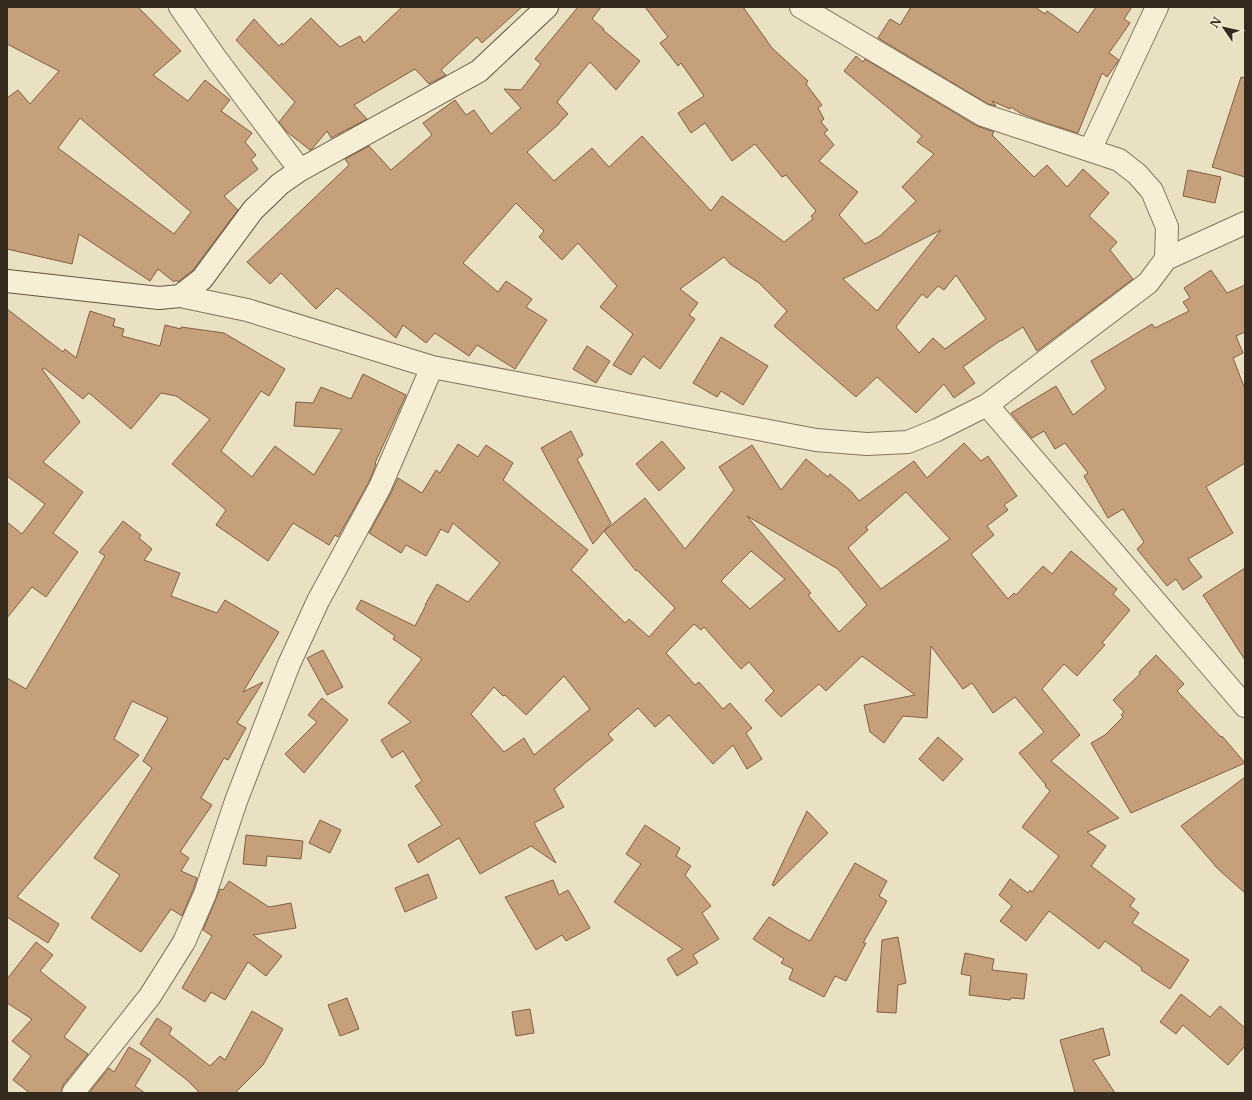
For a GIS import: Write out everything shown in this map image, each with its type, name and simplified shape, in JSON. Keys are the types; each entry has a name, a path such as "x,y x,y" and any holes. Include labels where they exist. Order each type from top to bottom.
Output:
{"street":[{"path":"180,7 217,60 300,170"},
{"path":"801,7 983,114 1119,160 1137,174 1152,192 1167,227 1166,259"},
{"path":"1090,150 1157,7"},
{"path":"180,296 202,279 253,210 280,184 300,170 479,71 545,8"},
{"path":"7,281 159,298 180,296 247,310 432,368 816,440 867,444 908,442 937,430 987,405 1148,283 1166,259 1245,223"},
{"path":"74,1093 150,996 184,942 205,894 236,801 289,664 318,601 380,487 432,368"},
{"path":"987,405 1245,706"}],"building":[{"path":"7,7 138,7 181,51 153,75 188,101 205,80 230,100 221,111 252,133 245,142 256,155 251,160 258,169 224,196 238,210 193,270 178,282 176,280 174,282 158,269 150,281 79,234 72,264 7,249 7,98 18,90 30,104 59,71 7,44","holes":["80,118 191,212 174,234 58,148"]},
{"path":"402,7 522,7 482,43 477,37 441,70 446,75 429,84 415,69 354,105 367,119 331,138 327,131 310,150 286,131 279,122 295,102 236,40 254,19 279,46 282,43 283,45 311,18 340,47 360,36 364,43"},
{"path":"578,7 601,7 592,19 640,61 616,90 590,62 557,102 568,114 559,124 527,152 554,181 592,148 609,167 642,136 711,211 722,196 784,242 813,219 811,216 816,211 786,175 782,177 755,144 732,161 705,123 691,133 678,113 704,96 681,63 678,66 660,43 668,37 645,7 743,7 772,48 808,81 806,84 822,105 818,108 824,119 821,122 828,130 824,133 834,145 819,161 858,192 839,215 865,244 880,236 916,201 902,187 934,154 917,142 922,136 844,71 856,56 863,62 865,59 977,126 994,132 992,135 1034,177 1047,165 1067,187 1083,169 1109,193 1089,216 1117,242 1110,250 1133,279 1037,351 1023,327 1001,340 963,367 975,383 954,398 944,384 916,413 877,377 856,397 774,326 787,311 759,283 730,264 724,257 680,289 698,303 689,315 695,319 660,369 643,356 631,375 613,365 633,334 600,307 617,286 578,243 562,260 539,237 544,231 516,203 463,263 498,292 506,281 532,299 526,307 547,320 515,369 477,345 469,356 435,333 426,343 403,325 396,338 337,288 316,309 281,273 270,284 247,262 349,165 345,159 369,146 391,170 432,135 423,123 455,100 466,115 474,110 491,134 521,108 504,89 521,90 541,64 535,59","holes":["941,230 877,311 843,279","956,275 986,319 945,349 933,338 919,353 896,327 922,294 927,298 938,286 944,290"]},
{"path":"911,7 1035,7 1045,14 1047,11 1078,33 1096,7 1132,7 1124,19 1130,23 1109,53 1119,60 1107,77 1102,73 1078,133 1020,113 1011,107 1010,109 992,101 996,106 988,104 878,38 890,19 900,25"},
{"path":"1241,77 1245,78 1245,177 1212,167"},
{"path":"1188,170 1221,177 1215,203 1183,196"},
{"path":"1211,270 1227,293 1245,285 1245,332 1236,336 1243,353 1233,358 1245,389 1245,463 1206,487 1233,533 1188,559 1202,577 1183,590 1176,579 1167,586 1137,549 1144,542 1123,509 1108,518 1084,476 1088,473 1065,443 1055,449 1044,431 1032,438 1011,413 1056,386 1073,415 1106,389 1091,361 1152,324 1155,328 1189,311 1183,302 1190,298 1184,288"},
{"path":"7,309 63,352 65,349 76,358 90,311 115,319 113,326 124,329 122,336 160,346 165,325 181,329 181,327 224,333 285,369 269,396 261,391 221,451 252,477 275,446 314,475 342,429 294,426 296,402 313,403 321,387 351,399 363,374 406,395 375,463 376,464 369,482 338,537 335,535 329,545 293,523 268,561 216,525 226,510 172,464 210,419 176,396 161,393 131,429 89,393 83,399 44,368 42,369 80,422 43,462 83,492 53,533 78,552 46,597 32,587 7,618 7,522 22,534 45,504 7,476"},
{"path":"721,337 768,366 743,405 721,391 717,397 693,383"},
{"path":"587,346 610,361 596,383 573,369"},
{"path":"571,431 583,455 577,459 611,523 593,544 541,448"},
{"path":"662,441 685,468 659,491 636,464"},
{"path":"964,443 981,461 988,456 1017,496 1004,505 1008,510 987,526 994,535 971,554 1008,599 1014,593 1016,595 1043,566 1052,574 1071,551 1117,589 1113,594 1130,610 1102,643 1105,645 1077,676 1064,664 1042,689 1080,735 1051,761 1119,818 1087,832 1106,846 1091,866 1135,899 1130,906 1139,913 1132,923 1189,960 1170,989 1141,970 1142,968 1105,941 1099,949 1049,911 1026,941 1000,921 1012,906 999,895 1010,879 1028,893 1030,890 1032,892 1059,856 1022,827 1050,791 1019,753 1044,732 1015,697 993,713 972,683 963,689 931,646 927,718 903,716 884,743 870,732 864,705 915,695 862,656 826,691 819,684 781,717 765,700 774,691 749,662 741,669 704,627 701,630 694,624 666,653 695,685 699,682 723,709 730,703 752,728 746,733 762,759 747,769 733,745 713,764 669,715 655,727 638,708 608,734 613,740 554,789 564,807 534,823 556,863 531,846 480,874 459,838 418,863 408,845 442,825 415,786 422,781 403,751 392,758 381,740 411,722 388,703 422,659 393,639 395,636 356,609 361,600 415,626 437,584 468,602 500,563 453,523 448,533 441,529 426,556 406,545 401,553 369,533 398,478 422,493 436,470 440,473 458,444 478,457 486,445 513,463 503,480 588,550 571,570 625,623 629,619 649,637 675,608 637,570 636,571 604,531 645,498 685,549 734,490 719,467 752,445 781,490 806,459 828,477 830,474 851,491 859,501 914,461 927,478","holes":["906,492 950,539 881,589 848,548 868,530 866,527","747,516 838,569 867,605 839,632 808,595 811,593","751,551 785,579 750,609 721,581","564,676 590,709 534,755 524,738 504,752 471,714 494,687 503,696 505,695 526,715"]},
{"path":"123,521 141,535 139,538 152,549 144,560 180,573 171,596 217,613 225,600 279,632 243,692 263,682 237,723 246,728 228,760 224,758 201,798 212,805 180,852 189,858 181,871 197,878 182,916 171,909 141,952 91,918 120,875 94,858 152,768 143,761 168,718 132,701 114,739 139,755 17,897 59,924 48,943 7,917 7,678 26,689 105,556 99,552"},
{"path":"1245,568 1245,660 1203,595"},
{"path":"323,650 343,687 327,695 307,658"},
{"path":"1156,655 1184,684 1177,691 1221,737 1222,736 1245,763 1131,813 1091,743 1105,735 1123,717 1121,715 1124,712 1113,700 1140,674 1139,672"},
{"path":"322,698 348,720 304,773 285,754 317,722 308,715"},
{"path":"938,737 963,759 943,781 919,759"},
{"path":"1245,777 1245,893 1218,869 1181,826"},
{"path":"807,811 828,833 774,886 772,885"},
{"path":"320,820 341,830 330,853 309,843"},
{"path":"645,825 680,848 676,856 691,866 685,875 711,906 702,913 719,939 693,955 698,963 677,976 667,959 683,949 614,902 641,864 626,854"},
{"path":"246,835 303,841 301,859 267,856 266,866 243,864"},
{"path":"855,863 887,881 879,896 887,901 863,943 866,943 846,981 835,976 824,997 789,979 793,969 781,963 784,959 753,939 769,917 810,941"},
{"path":"428,874 437,898 405,912 395,888"},
{"path":"553,880 559,895 568,890 590,928 566,941 562,935 536,950 505,897"},
{"path":"229,881 269,907 291,903 296,928 253,935 282,956 266,976 248,962 225,1000 211,992 205,1002 182,988 212,936 203,930 220,889 223,890"},
{"path":"898,937 906,983 898,985 896,1013 877,1012 882,940"},
{"path":"36,942 53,955 40,971 86,1007 64,1037 88,1054 63,1085 61,1093 30,1093 13,1080 31,1056 12,1041 32,1019 7,1003 7,979"},
{"path":"965,953 994,959 992,970 1027,974 1024,999 1011,998 1010,1000 969,995 971,976 961,974"},
{"path":"1181,994 1210,1017 1220,1006 1245,1028 1245,1046 1228,1065 1183,1025 1176,1034 1160,1022"},
{"path":"347,998 359,1029 340,1036 328,1005"},
{"path":"530,1009 534,1033 516,1036 512,1012"},
{"path":"252,1011 283,1029 263,1065 235,1093 200,1093 187,1080 140,1044 157,1018 172,1028 169,1034 210,1066 220,1056 225,1060"},
{"path":"1103,1028 1110,1055 1093,1060 1115,1093 1075,1093 1060,1040"},
{"path":"129,1047 151,1060 135,1086 145,1093 89,1093 109,1068 114,1072"}]}
